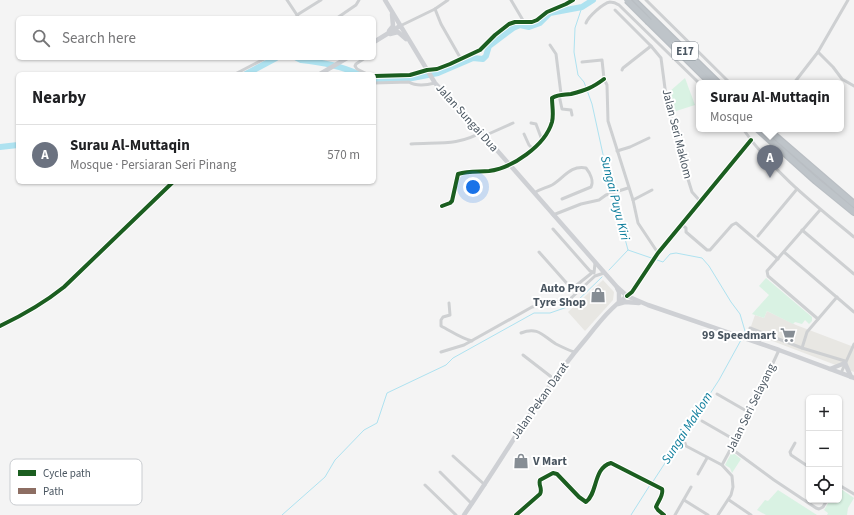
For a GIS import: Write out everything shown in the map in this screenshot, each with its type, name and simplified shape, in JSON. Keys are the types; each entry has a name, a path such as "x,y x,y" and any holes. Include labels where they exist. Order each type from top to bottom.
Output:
{"highway":[{"name":"E17","path":"626,0 651,20 715,80"},
{"name":"E17","path":"633,0 708,80"},
{"path":"761,132 816,181 854,203"},
{"path":"770,132 840,196 854,212"},
{"path":"840,196 854,216"}],"main road":[{"name":"Jalan Sungai Dua","path":"385,0 434,82 617,287 627,296 648,305"},
{"path":"386,34 393,26 391,10"},
{"path":"376,41 400,26"},
{"path":"386,34 398,32 412,45"},
{"path":"324,72 343,60"},
{"path":"0,326 24,315 48,300 64,287 171,184"},
{"path":"617,287 619,292 617,303 635,302 648,305 853,377"},
{"name":"Jalan Pekan Darat","path":"464,515 526,420 574,352 617,303 627,296"},
{"path":"830,369 845,362 853,377"}],"street":[{"path":"287,0 298,16 321,0"},
{"path":"340,16 356,5 360,0"},
{"path":"400,26 435,10 448,0"},
{"path":"511,0 524,22"},
{"path":"376,76 410,75 436,69 483,48 495,35 509,24 515,22 532,22 537,20 546,12 573,0"},
{"path":"624,9 633,0"},
{"path":"646,0 727,80"},
{"path":"796,80 818,52 848,0"},
{"path":"586,24 589,17 606,4 610,2 617,4 624,9 696,80"},
{"path":"435,10 441,24 461,59"},
{"name":"Jalan Seri Maklom","path":"615,10 661,58 666,96 678,147 692,192 700,202"},
{"path":"550,45 556,54 562,109 571,110 572,115"},
{"path":"622,70 651,46"},
{"path":"818,52 844,80"},
{"path":"239,72 262,60"},
{"path":"362,60 355,66 363,72"},
{"path":"582,62 602,60 606,85 608,121 618,151 618,158 633,200 638,223 657,254"},
{"path":"442,206 452,201 458,174 488,171 519,160 533,149 547,134 552,121 552,98 592,88 604,79"},
{"path":"844,80 854,86"},
{"path":"376,83 409,82 413,85 426,85 434,82"},
{"path":"412,144 454,142 468,139 514,123"},
{"path":"531,123 536,124 542,140"},
{"path":"745,132 781,174 820,210 854,237"},
{"path":"524,134 529,145 533,149"},
{"path":"618,151 649,138"},
{"path":"627,296 632,292 657,254 751,140"},
{"path":"534,193 539,189 551,185 574,168 586,168 590,174 592,185 562,199"},
{"path":"553,215 581,204 599,200 609,194 628,188"},
{"path":"758,236 797,189"},
{"path":"633,200 652,190"},
{"path":"818,319 768,276 767,271 820,210"},
{"path":"681,224 686,228 686,232 707,250 710,250 732,225 736,223 778,259"},
{"path":"552,229 590,271 594,274 601,275 604,273"},
{"path":"802,230 854,274"},
{"path":"539,252 571,288 574,288 594,274"},
{"path":"784,252 854,312"},
{"path":"580,260 587,254"},
{"path":"441,352 464,346 532,307 570,299 594,274 595,263"},
{"path":"802,348 806,334 837,297"},
{"path":"449,303 450,315 443,317 441,320 441,326 458,336 472,341"},
{"path":"750,328 802,348 845,362"},
{"path":"521,333 532,330 541,333 559,346 574,352"},
{"path":"759,343 762,333"},
{"path":"841,373 854,344"},
{"name":"Jalan Seri Selayang","path":"722,465 750,413 779,350"},
{"path":"523,355 554,379"},
{"path":"717,394 750,413"},
{"path":"702,421 735,440"},
{"path":"684,443 686,446 722,465 729,471 733,480 733,487 729,500 718,515"},
{"path":"795,443 790,452 791,455 806,465"},
{"path":"736,452 806,501"},
{"path":"453,456 485,485"},
{"path":"698,474 707,458"},
{"path":"516,515 540,494 540,480 553,473 556,474 586,502 590,497 600,473 608,464 614,464 662,489 663,491 656,507 664,515"},
{"path":"440,472 472,504"},
{"path":"425,484 456,515"},
{"path":"675,515 691,487"},
{"path":"842,487 854,494"},
{"path":"684,500 708,515"},
{"path":"729,500 751,515"},
{"path":"808,503 820,509 825,503"}],"shaded area":[{"path":"603,280 614,292 613,300 585,331 568,312"},
{"path":"767,311 796,325 854,347 854,372 749,332 755,315 764,318"}],"green space":[{"path":"685,78 695,105 673,112 669,92"},
{"path":"766,278 812,317 812,321 809,324 805,320 802,324 795,322 793,324 767,311 764,318 752,314 769,295 759,286"},
{"path":"732,452 741,459 732,473 730,468 725,465"},
{"path":"778,490 817,515 766,515 757,510 765,500 768,501"},
{"path":"842,490 854,498 848,508 847,515 827,515 828,513 824,510 828,503 842,503"}],"waterway":[{"path":"376,80 402,80 438,73 473,58 483,59 486,56 489,46 513,28 520,25 529,27 540,23 550,13 582,7 593,0"},
{"name":"Sungai Puyu Kiri","path":"582,7 575,28 574,52 578,75 584,82 592,104 612,191"},
{"path":"250,72 272,60"},
{"path":"301,60 337,66 353,72"},
{"path":"0,147 16,145"},
{"name":"Sungai Puyu Kiri","path":"613,194 628,250 663,262 670,254 676,253 702,258 709,266 740,314 745,331 744,334"},
{"path":"609,270 628,250"},
{"path":"282,515 325,477 335,460 364,430 377,423 387,393 446,365 453,358 534,313 550,313 573,305 602,277"},
{"name":"Sungai Maklom","path":"652,483 719,380 741,340"},
{"name":"Sungai Maklom","path":"631,515 650,485"}],"cycle path":[{"path":"376,76 410,75 437,69 450,64 480,50 509,24 515,22 532,22 547,12 573,0"},
{"path":"442,206 452,201 458,174 498,169 517,161 535,147 548,131 552,122 552,98 559,95 571,94 585,90 604,79"},
{"path":"627,296 632,292 658,253 751,140"},
{"path":"0,326 17,318 64,287 171,184"},
{"path":"516,515 540,494 540,480 553,473 557,474 579,497 586,502 590,498 601,470 611,463 662,489 662,496 656,507 664,515"}],"place":[{"name":"Surau Al-Muttaqin","path":"770,178"},
{"name":"Auto Pro Tyre Shop","path":"598,295"},
{"name":"99 Speedmart","path":"788,335"},
{"name":"V Mart","path":"521,461"}]}
